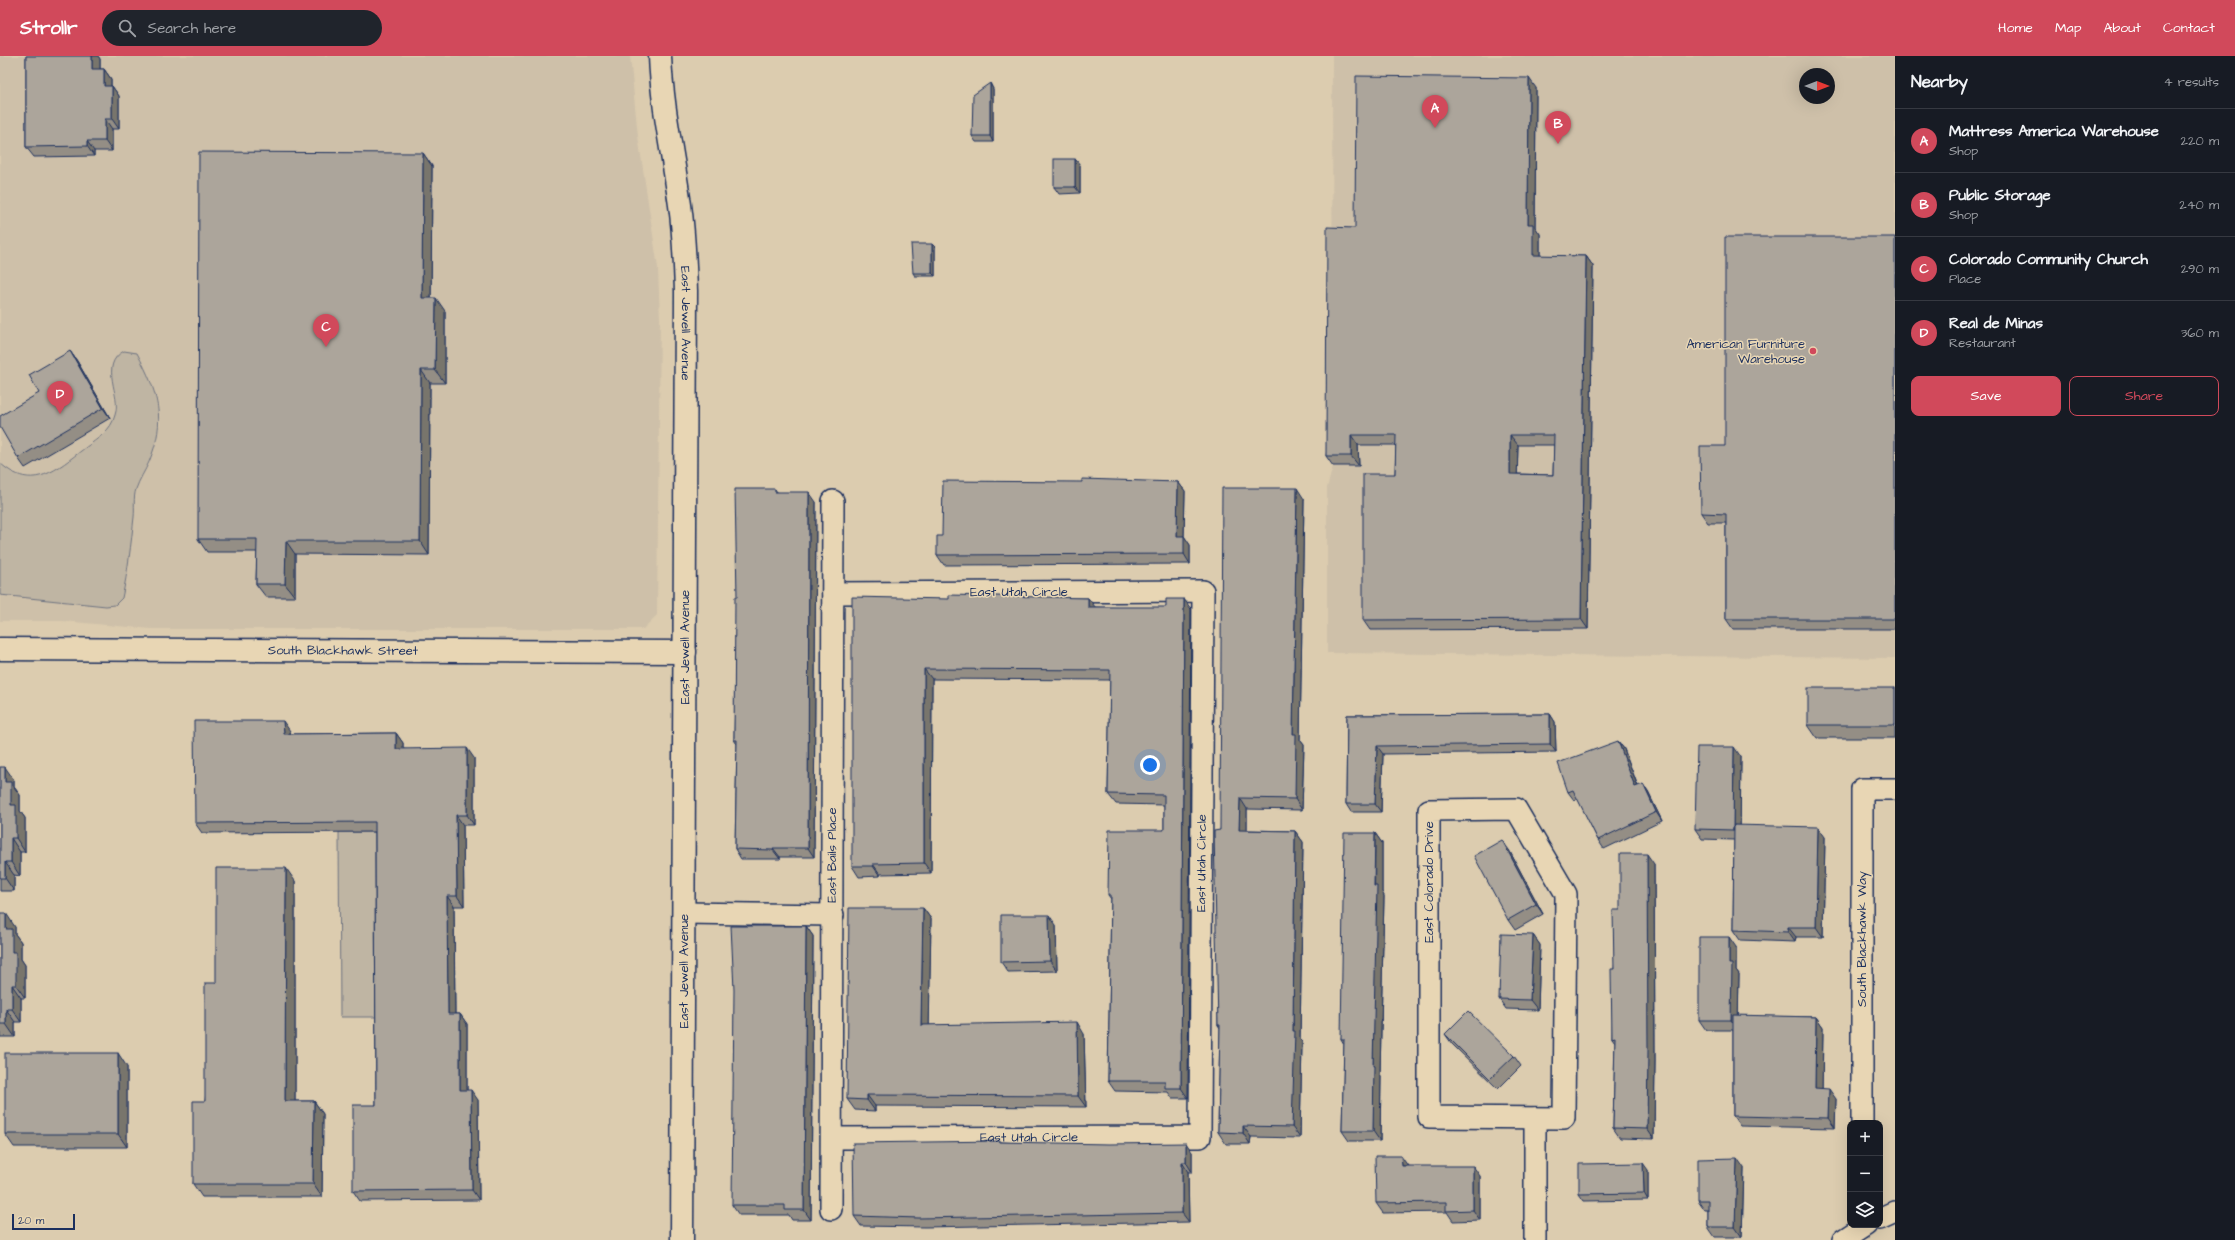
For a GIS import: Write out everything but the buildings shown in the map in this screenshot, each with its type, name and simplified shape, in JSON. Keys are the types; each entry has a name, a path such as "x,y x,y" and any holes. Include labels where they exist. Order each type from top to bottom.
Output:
{"street":[{"name":"East Jewell Avenue","path":"660,56 666,122 680,204 685,247 686,291 682,1240"},
{"name":"East Bails Place","path":"831,1209 833,501"},
{"name":"East Utah Circle","path":"832,1138 1200,1136 1203,591 833,593"},
{"name":"South Blackhawk Street","path":"0,650 685,652"},
{"name":"South Blackhawk Way","path":"1862,1120 1862,789 1895,789"},
{"name":"East Colorado Drive","path":"1429,810 1516,810 1566,894 1564,1118 1535,1118 1429,1117 1429,810"},
{"path":"684,913 833,915"},
{"path":"1534,1240 1535,1118"},
{"path":"1883,1217 1895,1212"},
{"path":"1843,1240 1862,1228"}],"shaded area":[{"path":"0,56 630,56 638,136 658,268 660,320 657,615 643,629 151,629 62,621 0,621 0,595 106,606 126,580 135,490 149,463 160,424 158,403 151,380 112,376 116,412 112,426 56,471 37,477 19,475 7,469 0,463"},
{"path":"1332,56 1895,56 1895,658 1327,653 1327,488 1333,466"},
{"path":"124,351 137,353 155,394 159,419 155,447 135,492 134,517 122,598 115,605 106,606 0,595 0,463 12,472 23,476 34,477 44,475 55,470 103,434 110,426 115,415 116,399 112,381 113,364 116,357"},
{"path":"339,832 382,832 383,1017 340,1017"}],"place":[{"name":"Mattress America Warehouse","path":"1435,128"},
{"name":"Public Storage","path":"1558,144"},
{"name":"Colorado Community Church","path":"326,347"},
{"name":"American Furniture Warehouse","path":"1813,351"},
{"name":"Real de Minas","path":"60,414"}]}
